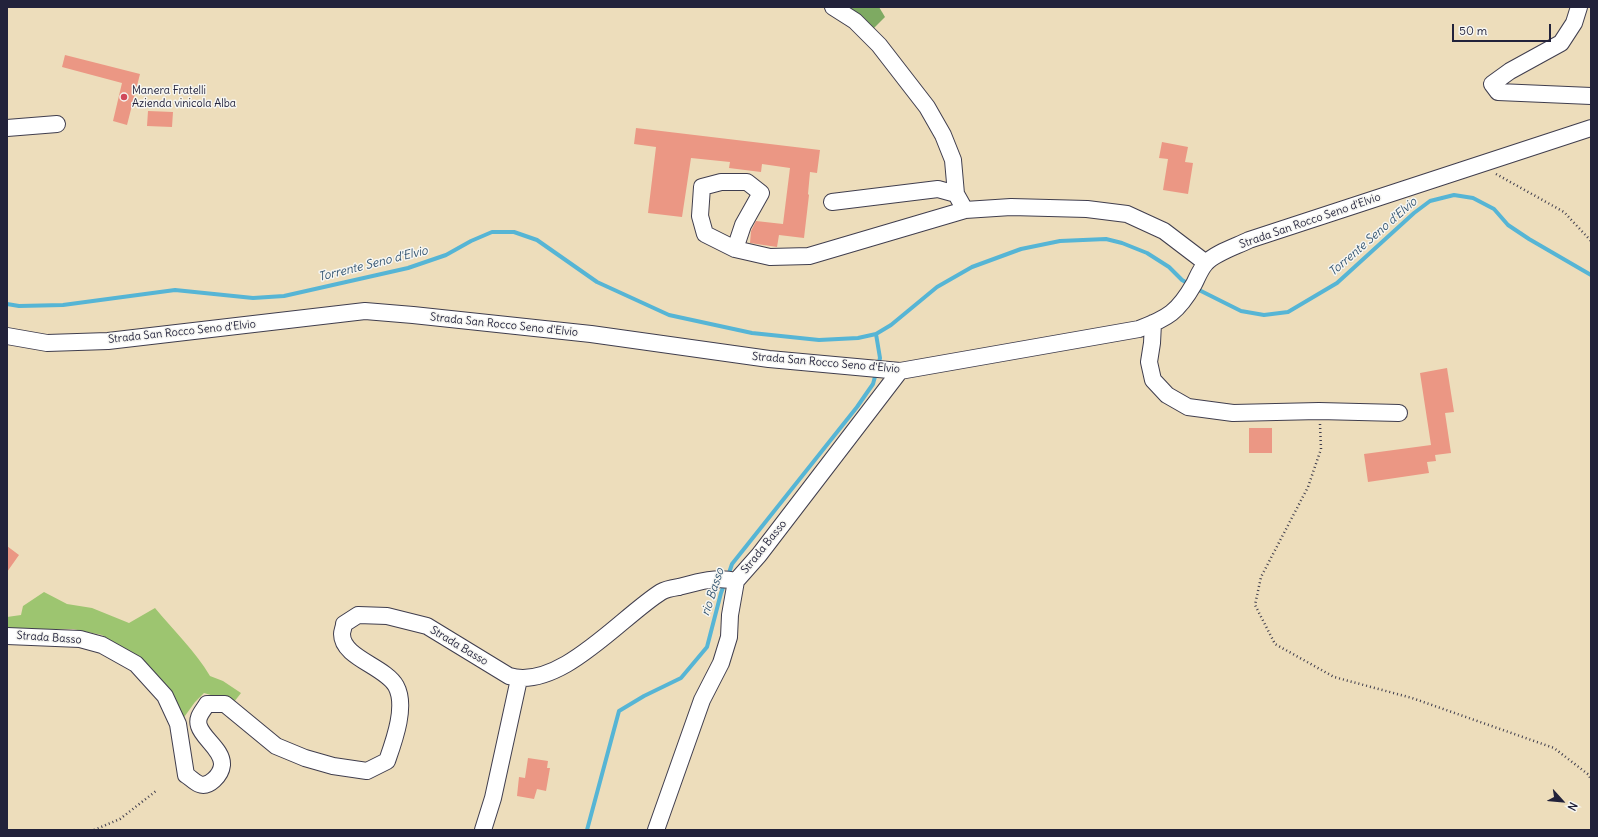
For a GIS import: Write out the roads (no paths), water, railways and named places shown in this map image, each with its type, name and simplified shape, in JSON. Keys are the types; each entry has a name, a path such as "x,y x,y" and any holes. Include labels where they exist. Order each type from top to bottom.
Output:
{"street":[{"path":"833,7 856,21 879,45 927,107 943,135 953,160 956,194 965,210"},
{"path":"1579,7 1574,23 1561,43 1510,71 1492,84 1498,92 1591,96"},
{"path":"7,128 57,124"},
{"name":"Strada San Rocco Seno d'Elvio","path":"7,336 47,343 108,340 364,311 413,314 591,334 769,359 893,371 1138,329 1157,322 1175,310 1182,303 1203,267 1218,255 1249,240 1591,128"},
{"path":"735,249 743,225 761,193 747,182 721,182 702,187 700,216 705,234 735,249 770,257 809,256 965,210 1011,207 1087,209 1127,214 1164,231 1203,267"},
{"path":"832,202 938,189 956,194"},
{"path":"1157,322 1149,362 1154,380 1167,395 1188,406 1233,413 1319,411 1399,412"},
{"name":"Strada Basso","path":"7,636 80,639 102,645 136,664 165,696 178,724 186,775 199,784 207,784 215,778 222,767 222,758 199,726 199,716 208,704 225,704 276,746 305,758 333,766 367,771 387,761 398,731 400,700 396,687 389,676 358,657 347,648 342,634 344,624 358,615 387,616 427,626 509,676 519,679 535,678 552,673 575,659 662,591 705,580 728,580 759,555 893,371"},
{"path":"656,830 702,700 721,663 728,637 730,615 728,580"},
{"path":"483,830 493,798 519,679"}],"waterway":[{"name":"Torrente Seno d'Elvio","path":"1195,288 1241,311 1264,315 1288,312 1337,283 1414,213 1430,201 1454,195 1473,198 1494,209 1508,225 1591,275"},
{"name":"Torrente Seno d'Elvio","path":"7,304 19,306 63,305 175,290 253,298 284,296 408,268 446,255 471,241 492,232 514,232 537,240 597,282 669,315 752,333 819,340 858,338 876,334 891,325 937,287 972,267 1021,249 1060,241 1106,239 1122,243 1147,253 1169,267 1182,280 1189,284"},
{"name":"rio Basso","path":"876,334 880,358 878,366"},
{"name":"rio Basso","path":"728,576 732,564 857,407 873,384 876,373"},
{"name":"rio Basso","path":"587,830 619,711 644,696 681,678 707,647 725,582"}],"place":[{"name":"Manera Fratelli Azienda vinicola Alba","path":"124,97"}]}
